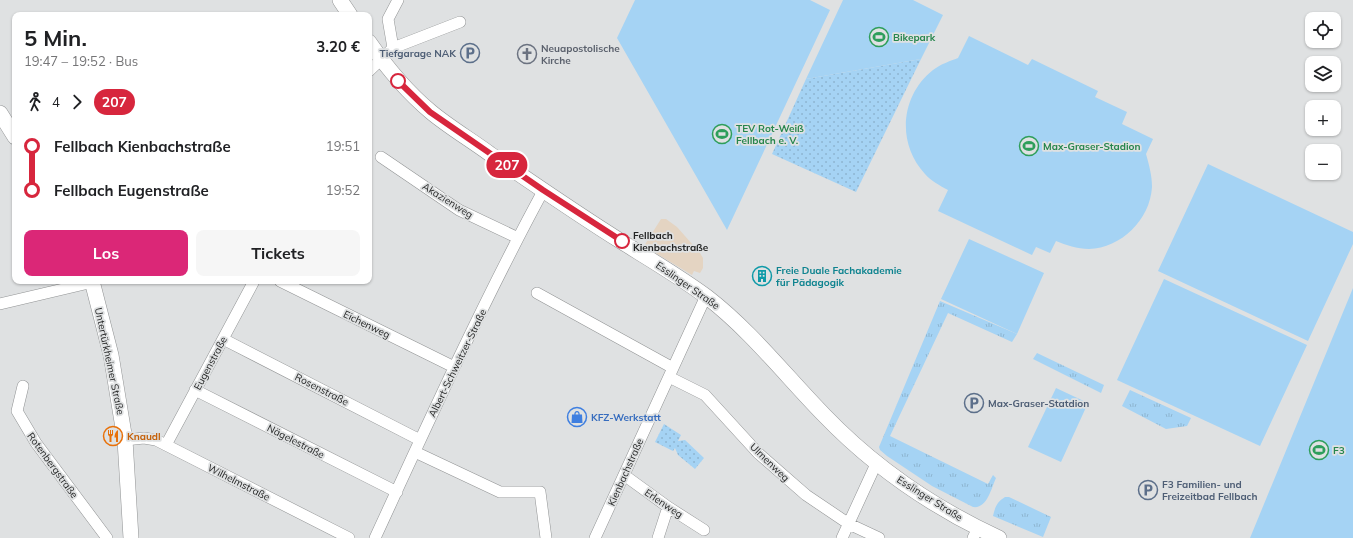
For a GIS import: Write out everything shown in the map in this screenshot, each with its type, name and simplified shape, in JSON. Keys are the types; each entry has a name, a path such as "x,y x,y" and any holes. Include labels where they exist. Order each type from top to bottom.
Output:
{"main road":[{"path":"340,0 348,12"},
{"name":"Esslinger Straße","path":"372,46 398,81 430,112 543,190 688,283 726,312 746,331 824,415 876,464 975,533 999,538"},
{"path":"0,113 12,132"},
{"name":"Untertürkheimer Straße","path":"93,284 110,355 125,440 131,538"}],"street":[{"path":"393,48 388,19 398,0"},
{"path":"372,69 393,48 460,22"},
{"name":"Akazienweg","path":"381,157 459,210 518,238"},
{"name":"Albert-Schweitzer-Straße","path":"375,538 454,367 543,190"},
{"path":"0,304 80,284"},
{"name":"Eugenstraße","path":"166,445 252,284"},
{"name":"Eichenweg","path":"286,284 454,367"},
{"name":"Ulmenweg","path":"538,293 705,395 758,452 806,495 849,524 879,538"},
{"name":"Kienbachstraße","path":"595,538 706,296"},
{"name":"Rosenstraße","path":"223,339 420,440"},
{"name":"Rotenbergstraße","path":"23,386 17,411 36,443 107,538"},
{"name":"Nägelestraße","path":"196,390 397,492"},
{"name":"Wilhelmstraße","path":"125,440 144,438 156,440 349,538"},
{"path":"415,452 500,492 540,492 546,538"},
{"path":"842,538 876,464"},
{"name":"Erlenweg","path":"624,475 668,507 704,530"},
{"path":"658,538 668,507"}],"shaded area":[{"path":"661,219 666,219 677,227 700,253 703,258 703,268 700,273 694,271 692,275 644,246"}],"green space":[{"name":"TEV Rot-Weiß Fellbach e. V.","path":"635,0 810,0 830,10 727,230 617,38"},
{"name":"Bikepark","path":"843,0 913,0 943,15 921,59 806,79"},
{"name":"Max-Graser-Stadion","path":"969,36 1028,65 1032,59 1098,91 1095,97 1127,112 1122,124 1153,139 1146,154 1152,183 1150,199 1140,221 1122,238 1112,244 1089,249 1076,248 1056,241 1050,253 1036,247 1032,255 938,211 948,190 930,179 916,162 906,134 906,120 914,92 922,80 936,68 958,58"},
{"path":"921,59 856,192 772,154 806,79"},
{"path":"1208,164 1353,232 1353,244 1308,341 1158,271"},
{"path":"969,239 1044,273 1017,334 941,299"},
{"path":"1164,279 1307,345 1260,446 1117,380"},
{"name":"F3","path":"1353,288 1353,538 1250,538"},
{"path":"940,301 1017,334 1012,342 948,313 890,436 988,484 993,475 996,478 990,493 985,502 978,507 973,507 932,486 887,456 880,450 879,447"},
{"path":"1037,353 1104,385 1101,393 1033,359"},
{"path":"1056,388 1088,403 1061,462 1028,447"},
{"path":"1130,390 1191,418 1187,426 1166,429 1122,406"},
{"path":"664,424 681,435 678,441 685,440 704,458 695,469 678,455 675,448 673,451 655,442"},
{"path":"1005,497 1009,497 1051,517 1043,537 993,516 997,505"}],"bus line":[{"name":"207","path":"398,81 430,112 543,190 622,241"}],"place":[{"name":"Bikepark","path":"879,37"},
{"name":"Tiefgarage NAK","path":"470,53"},
{"name":"Neuapostolische Kirche","path":"527,54"},
{"name":"TEV Rot-Weiß Fellbach e. V.","path":"722,134"},
{"name":"Max-Graser-Stadion","path":"1029,146"},
{"name":"Fellbach Kienbachstraße","path":"622,241"},
{"name":"Freie Duale Fachakademie für Pädagogik","path":"762,276"},
{"name":"Max-Graser-Statdion","path":"974,403"},
{"name":"KFZ-Werkstatt","path":"577,417"},
{"name":"Knaudl","path":"113,436"},
{"name":"F3","path":"1319,450"},
{"name":"F3 Familien- und Freizeitbad Fellbach","path":"1148,490"}]}
